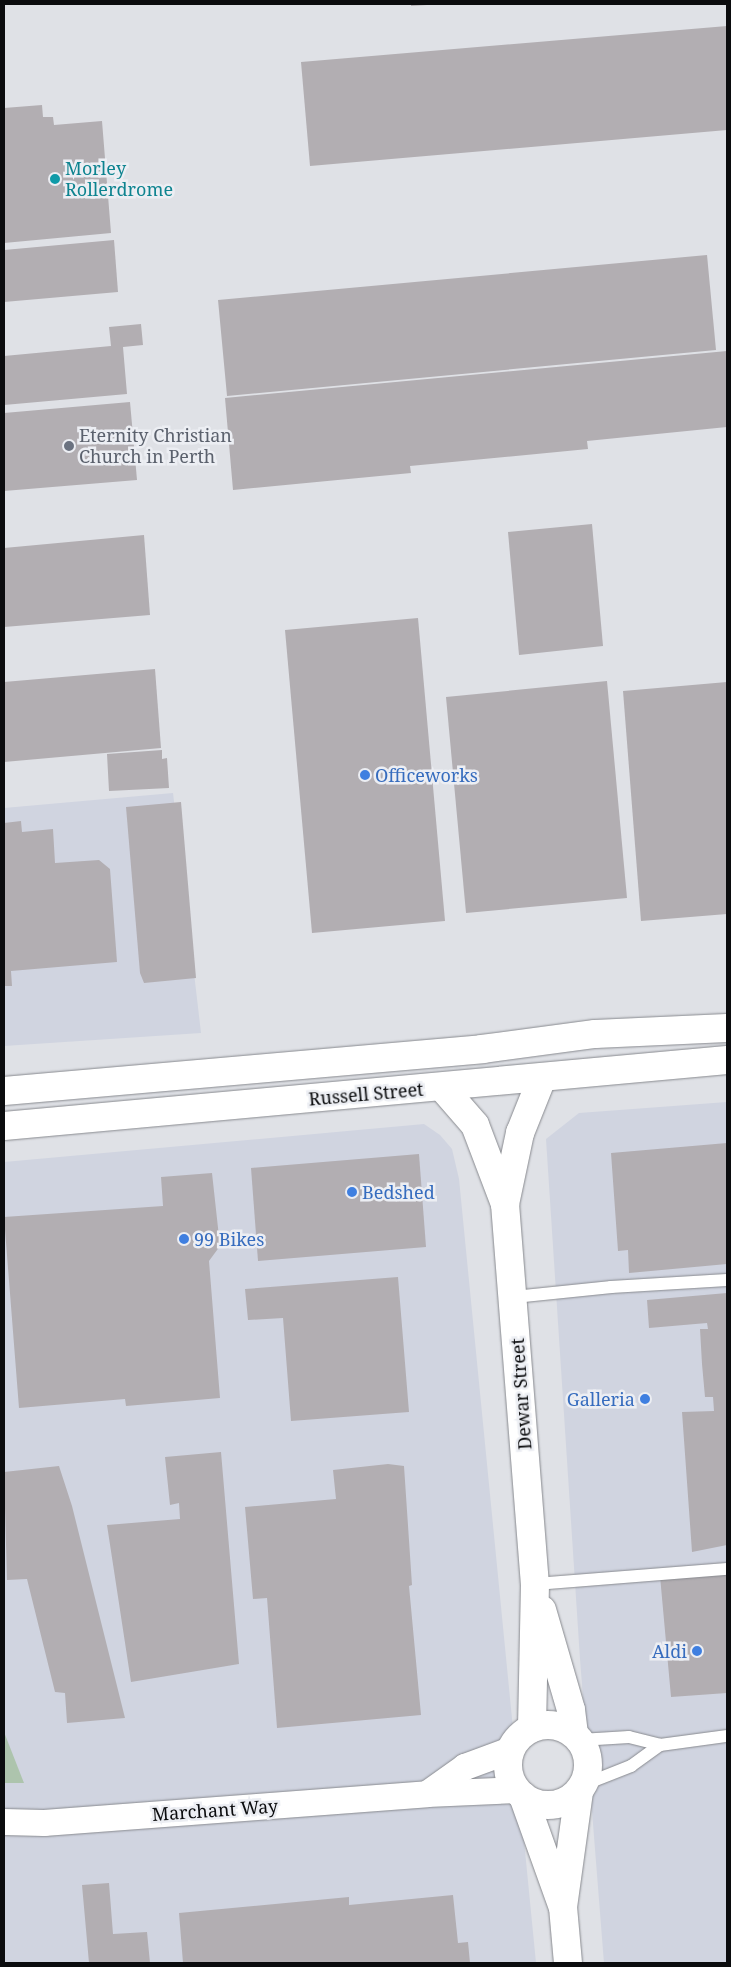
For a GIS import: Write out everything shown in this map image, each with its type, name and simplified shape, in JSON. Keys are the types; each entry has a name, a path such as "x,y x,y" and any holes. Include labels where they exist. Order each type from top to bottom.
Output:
{"street":[{"name":"Russell Street","path":"4,1091 482,1049 595,1034 727,1028"},
{"path":"482,1049 485,1083"},
{"name":"Russell Street","path":"4,1126 727,1060"},
{"name":"Dewar Street","path":"532,1728 535,1584 506,1204 520,1133 542,1078"},
{"name":"Dewar Street","path":"442,1087 475,1125 506,1204"},
{"name":"Dewar Street","path":"535,1584 577,1737"},
{"path":"563,1907 520,1793 509,1771 511,1750 519,1738 532,1728 554,1725 577,1737 589,1762 581,1788 563,1907 568,1963"},
{"path":"426,1794 465,1767 511,1750"},
{"path":"520,1793 545,1805 558,1804 581,1788"},
{"name":"Marchant Way","path":"4,1822 44,1823 426,1794 520,1793"}],"lane":[{"path":"514,1297 611,1287 727,1280"},
{"path":"535,1584 655,1577 727,1569"},
{"path":"577,1737 629,1737 660,1745 727,1736"},
{"path":"581,1788 632,1766 660,1745"}],"shaded area":[{"path":"173,793 201,1033 4,1046 4,808"},
{"name":"Galleria","path":"727,1102 727,1963 604,1963 580,1659 546,1139 579,1113"},
{"path":"424,1124 440,1135 452,1149 459,1179 536,1963 4,1963 4,1162"}],"green space":[{"path":"4,1732 24,1783 4,1783"}],"building":[{"path":"411,4 426,4 427,5 411,6"},
{"path":"727,26 727,130 310,166 301,62"},
{"name":"Morley Rollerdrome","path":"42,105 43,117 53,117 54,125 102,121 111,233 4,243 4,108"},
{"path":"114,240 118,292 4,302 4,250"},
{"path":"707,255 716,350 227,396 218,300"},
{"path":"141,324 143,345 123,347 127,394 4,405 4,356 111,346 109,327"},
{"path":"727,351 727,427 587,441 588,449 410,466 411,473 233,490 225,398"},
{"name":"Eternity Christian Church in Perth","path":"130,402 137,480 4,491 4,413"},
{"path":"592,524 603,646 519,655 508,532"},
{"path":"144,535 150,615 4,627 4,548"},
{"name":"Officeworks","path":"418,618 445,921 312,933 285,630"},
{"path":"155,669 161,748 4,762 4,682"},
{"path":"607,681 627,898 466,913 446,697"},
{"path":"727,682 727,914 641,921 623,691"},
{"path":"162,750 162,759 167,758 169,788 109,791 107,754"},
{"path":"181,802 196,978 144,983 140,973 126,807"},
{"path":"21,821 22,832 53,829 55,863 99,860 110,869 117,962 11,971 12,986 4,986 4,823"},
{"path":"727,1143 727,1264 629,1273 628,1250 618,1251 611,1153"},
{"path":"419,1154 426,1247 258,1261 251,1168"},
{"path":"212,1173 220,1246 209,1261 220,1398 126,1406 125,1399 19,1408 4,1217 163,1206 161,1177"},
{"path":"398,1277 409,1412 291,1421 283,1318 248,1320 245,1289"},
{"path":"727,1293 727,1545 692,1552 682,1412 714,1411 713,1397 705,1397 702,1364 700,1329 708,1329 707,1323 649,1328 647,1300"},
{"path":"221,1452 239,1664 131,1682 107,1525 180,1519 179,1503 170,1505 165,1457"},
{"path":"388,1464 404,1466 412,1585 409,1586 421,1715 277,1728 267,1598 253,1599 245,1507 336,1499 333,1470"},
{"path":"59,1466 72,1506 125,1718 67,1723 65,1693 55,1692 27,1579 7,1580 4,1472"},
{"name":"Aldi","path":"727,1570 727,1693 671,1697 660,1576"},
{"path":"109,1883 113,1934 147,1932 150,1963 89,1963 82,1885"},
{"path":"453,1895 458,1943 468,1942 470,1963 183,1963 179,1913 349,1897 349,1905"}],"place":[{"name":"Morley Rollerdrome","path":"55,179"},
{"name":"Eternity Christian Church in Perth","path":"69,446"},
{"name":"Officeworks","path":"365,775"},
{"name":"Bedshed","path":"352,1192"},
{"name":"99 Bikes","path":"184,1239"},
{"name":"Galleria","path":"645,1399"},
{"name":"Aldi","path":"697,1651"}]}
